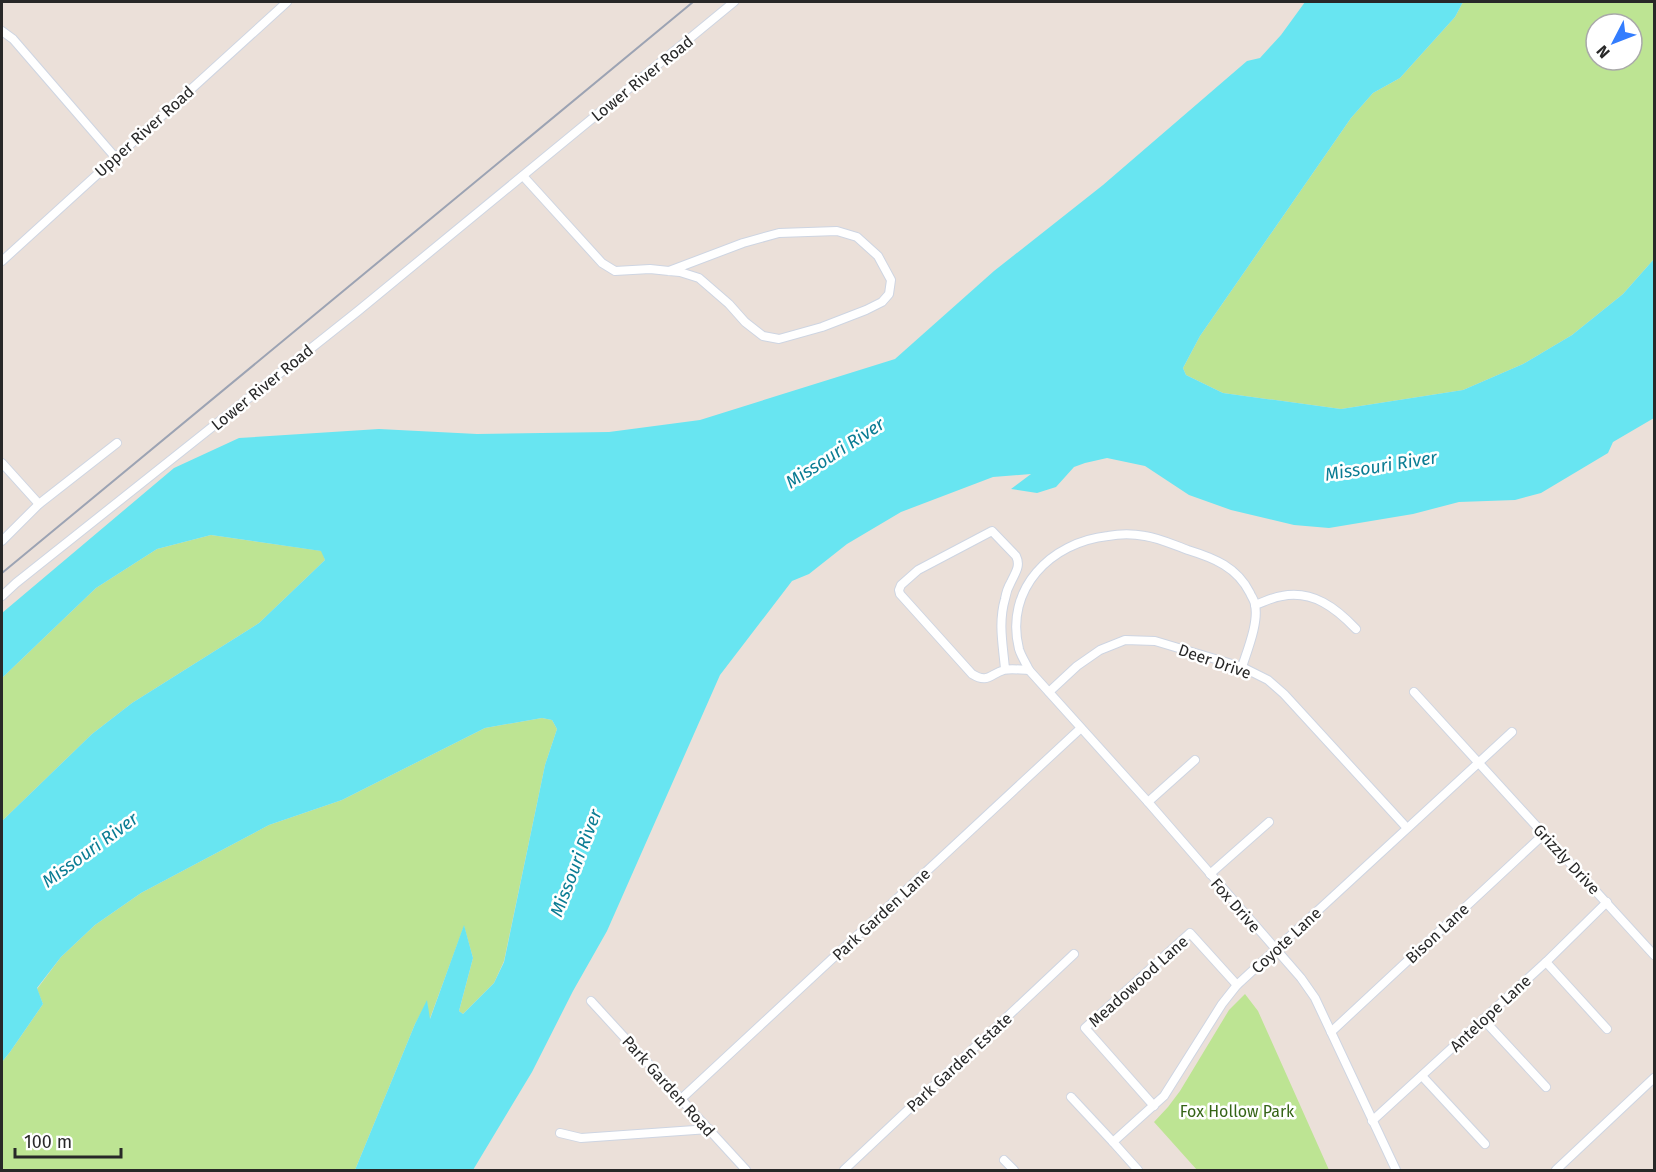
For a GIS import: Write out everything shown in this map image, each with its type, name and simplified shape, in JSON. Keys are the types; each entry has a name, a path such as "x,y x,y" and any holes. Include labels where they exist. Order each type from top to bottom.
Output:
{"street":[{"name":"Upper River Road","path":"3,256 287,2"},
{"name":"Lower River Road","path":"2,597 16,583 358,311 734,2"},
{"path":"2,31 14,39 115,157"},
{"path":"523,176 602,263 615,271 651,269 669,271 680,272 699,278 763,336 779,339 822,327 866,310 882,302 889,294 891,280 878,256 857,237 837,231 778,233 743,243 669,271"},
{"path":"2,541 39,504 117,442"},
{"path":"2,463 39,504"},
{"path":"1005,669 1000,619 1004,600 1019,561 992,531 918,570 901,585 900,594 978,678 985,679 1005,669 1029,670"},
{"name":"Fox Drive","path":"1256,605 1245,583 1233,569 1213,558 1144,536 1108,536 1086,540 1062,551 1046,562 1024,590 1017,611 1019,651 1029,670 1148,802 1301,978 1315,998 1396,1170"},
{"path":"1242,667 1255,622 1256,605 1282,596 1301,595 1323,600 1356,629"},
{"name":"Deer Drive","path":"1049,692 1077,666 1100,650 1125,640 1155,641 1242,667 1268,680 1284,694 1407,828"},
{"name":"Grizzly Drive","path":"1414,692 1654,955"},
{"name":"Park Garden Lane","path":"681,1099 1082,728"},
{"name":"Coyote Lane","path":"1113,1142 1164,1096 1222,1004 1237,985 1512,732"},
{"path":"1148,802 1195,760"},
{"path":"1210,874 1269,822"},
{"name":"Bison Lane","path":"1331,1032 1544,834"},
{"name":"Antelope Lane","path":"1372,1121 1546,962 1607,902"},
{"name":"Meadowood Lane","path":"1154,1106 1085,1028 1190,933 1237,985"},
{"name":"Park Garden Estate","path":"844,1170 1074,954"},
{"path":"1546,962 1607,1029"},
{"name":"Park Garden Road","path":"591,1001 746,1170"},
{"path":"1484,1019 1546,1087"},
{"path":"1422,1076 1485,1144"},
{"path":"1556,1170 1654,1078"},
{"path":"1071,1097 1138,1170"},
{"path":"560,1133 580,1138 709,1129"},
{"path":"1004,1160 1014,1170"}],"green space":[{"path":"1463,2 1654,2 1654,259 1623,294 1572,335 1523,364 1463,390 1341,409 1223,393 1186,375 1183,368 1200,336 1351,118 1373,93 1400,78 1455,17"},
{"path":"211,535 322,551 325,560 259,623 132,703 92,734 2,821 2,678 96,588 157,549"},
{"path":"542,718 552,720 557,729 545,765 504,961 494,983 463,1014 459,1011 473,958 464,926 429,1021 427,1002 415,1024 355,1170 2,1170 2,1062 43,1004 37,989 61,957 95,925 141,893 269,825 342,800 485,728"},
{"name":"Fox Hollow Park","path":"1245,994 1258,1011 1329,1170 1197,1170 1154,1122 1180,1091 1229,1010"}],"water":[{"name":"Missouri River","path":"1305,2 1463,2 1455,17 1400,78 1373,93 1351,118 1200,336 1183,368 1186,375 1223,393 1341,409 1463,390 1523,364 1572,335 1623,294 1654,259 1654,418 1613,442 1608,453 1541,493 1515,500 1459,502 1413,514 1329,528 1294,525 1231,510 1189,495 1145,466 1107,458 1074,467 1056,487 1037,493 1011,489 1031,474 993,477 901,512 847,544 809,574 792,581 720,675 607,931 573,991 532,1072 473,1170 355,1170 427,1000 430,1019 464,925 473,958 459,1011 463,1014 494,983 504,962 545,765 557,729 552,720 542,718 485,728 342,800 269,825 141,893 95,925 61,957 37,988 43,1004 2,1062 2,821 92,734 132,703 259,623 325,560 321,551 211,535 157,549 96,588 2,678 2,613 174,468 239,438 379,429 477,434 609,432 700,420 895,359 994,271 1103,185 1247,61 1260,58 1281,35"}],"railway":[{"path":"2,573 693,2"}]}
